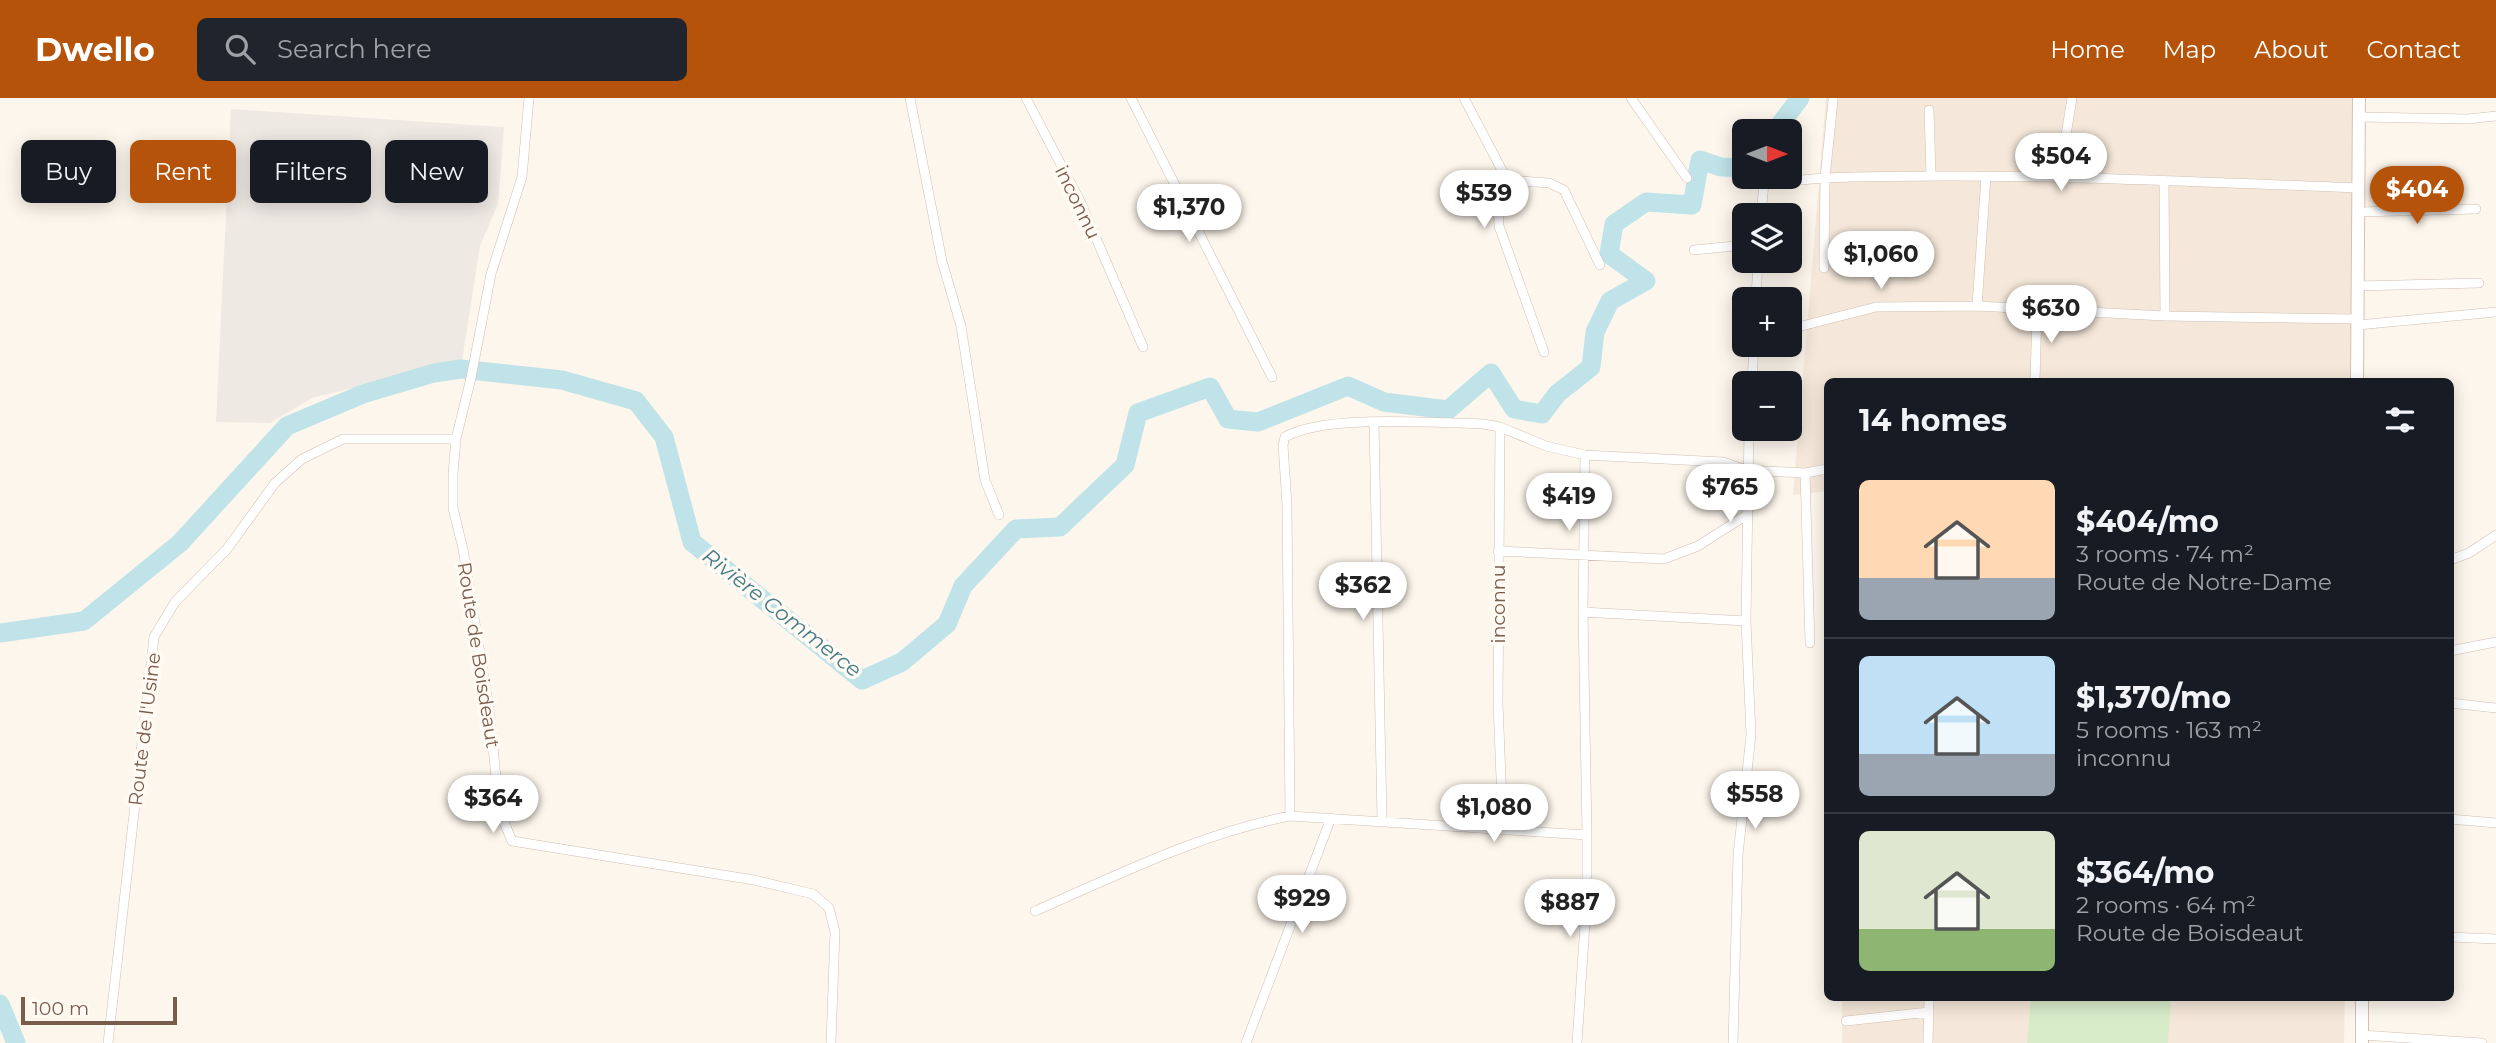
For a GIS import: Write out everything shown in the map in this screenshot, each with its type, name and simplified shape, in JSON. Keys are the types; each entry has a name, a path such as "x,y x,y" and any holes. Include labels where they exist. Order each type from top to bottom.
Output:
{"street":[{"name":"Route de Boisdeaut","path":"529,98 522,177 491,274 456,439 453,508 463,549 490,715 499,810 512,841 763,882 813,894 829,908 835,932 831,1043"},
{"path":"910,98 942,261 961,326 985,480 999,515"},
{"name":"inconnu","path":"1026,98 1080,201 1143,346"},
{"path":"1131,98 1272,377"},
{"path":"1464,98 1507,180 1498,209 1499,226 1544,352"},
{"path":"1631,98 1687,178"},
{"path":"2059,178 2072,98"},
{"path":"2357,378 2359,98"},
{"path":"1824,268 1825,178 1833,100"},
{"path":"1929,110 1931,176"},
{"path":"2359,117 2468,119 2496,116"},
{"path":"1977,306 1986,176"},
{"path":"1762,203 1764,183 1825,178 1986,176 2358,188"},
{"path":"1507,180 1549,183 1564,190 1600,265"},
{"path":"2164,180 2165,316"},
{"path":"2358,212 2476,209"},
{"path":"1694,250 1732,246"},
{"path":"2358,286 2479,283"},
{"path":"1802,326 1876,307 1977,306 2165,316 2358,322 2496,312"},
{"path":"2035,378 2037,309"},
{"path":"1374,422 1382,821"},
{"path":"1290,816 1287,505 1283,445 1285,437 1296,431 1374,422 1483,424 1500,427 1546,446 1585,455 1723,462 1746,470 1805,473 1824,470"},
{"name":"inconnu","path":"1500,427 1498,703 1503,828"},
{"name":"Route de l'Usine","path":"108,1043 154,637 175,602 227,549 275,483 302,458 343,439 456,439"},
{"path":"1733,1043 1738,855 1751,734 1746,621 1745,516 1748,441"},
{"path":"1577,1043 1587,906 1583,612 1585,455"},
{"path":"1805,473 1810,643"},
{"path":"1498,551 1583,556 1676,557 1745,516"},
{"path":"2454,559 2469,553 2496,535"},
{"path":"1583,612 1746,621"},
{"path":"2454,650 2496,642"},
{"path":"2454,703 2496,708"},
{"path":"1035,911 1209,837 1245,825 1290,816 1587,835"},
{"path":"1247,1043 1331,818"},
{"path":"2454,819 2496,823"},
{"path":"2454,937 2496,939"},
{"path":"1928,1043 1929,1001"},
{"path":"2362,1001 2362,1039 2482,1043"},
{"path":"1846,1021 1928,1012"}],"shaded area":[{"path":"1826,98 2358,98 2353,378 1824,378 1824,491 1793,495 1797,441 1802,441 1802,387"},
{"path":"231,109 504,127 498,204 480,246 462,361 312,398 270,423 216,422 226,203 236,203 236,140 230,140"},
{"path":"1842,1001 2345,1001 2344,1043 1842,1043"}],"green space":[{"path":"2031,1001 2171,1001 2168,1043 2027,1043"}],"waterway":[{"name":"Rivière Commerce","path":"1784,119 1800,98"},
{"name":"Rivière Commerce","path":"0,633 84,621 180,543 287,426 363,394 434,373 461,369 562,380 636,401 664,437 692,542 862,680 902,662 947,624 963,586 1016,529 1060,527 1125,465 1138,413 1210,387 1228,419 1258,422 1348,386 1384,402 1448,410 1491,373 1514,409 1542,414 1557,394 1591,367 1595,332 1610,301 1646,281 1609,254 1614,224 1646,202 1692,205 1700,160 1732,167"},
{"name":"Rivière Commerce","path":"0,1004 16,1043"}]}
